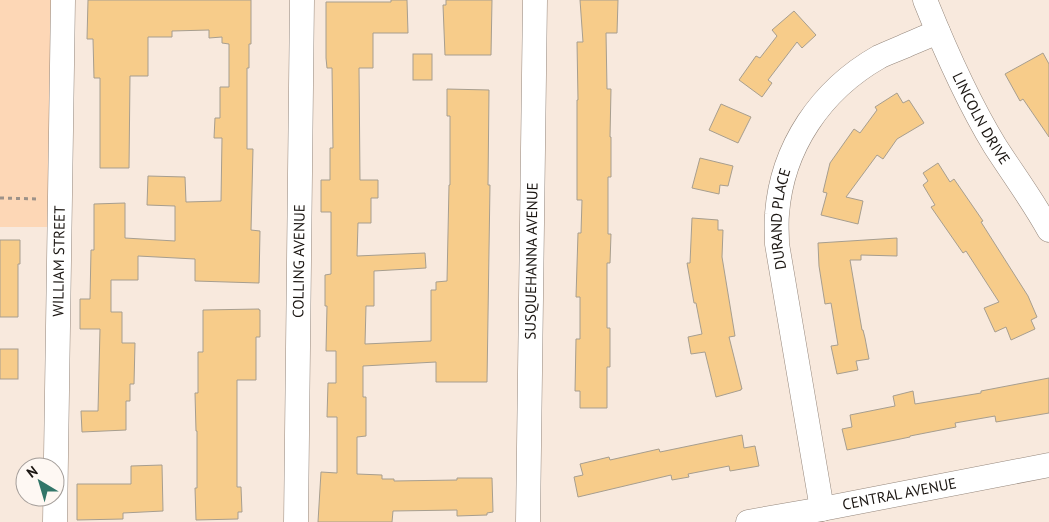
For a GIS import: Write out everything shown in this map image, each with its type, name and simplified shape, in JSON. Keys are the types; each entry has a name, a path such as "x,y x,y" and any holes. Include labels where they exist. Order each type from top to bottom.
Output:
{"street":[{"name":"WILLIAM STREET","path":"55,522 63,0"},
{"name":"COLLING AVENUE","path":"296,522 302,0"},
{"name":"SUSQUEHANNA AVENUE","path":"528,522 535,0"},
{"name":"LINCOLN DRIVE","path":"926,0 964,90 990,137 1049,230"},
{"name":"DURAND PLACE","path":"822,509 777,244 777,214 782,180 792,152 808,122 825,100 846,79 879,57 938,32"},
{"name":"CENTRAL AVENUE","path":"748,522 1049,465"}],"path":[{"path":"0,198 60,199"}],"shaded area":[{"path":"0,0 64,0 59,227 0,227"}],"building":[{"path":"88,0 251,0 251,44 249,44 249,68 247,68 247,149 253,149 251,230 260,231 259,283 195,281 195,259 138,256 138,280 111,280 111,312 122,312 122,343 135,343 134,384 130,384 130,401 126,401 126,430 82,432 81,411 98,411 100,329 80,329 80,299 90,299 91,250 94,250 94,204 125,203 125,238 175,241 175,206 147,205 148,176 185,177 186,202 221,201 222,138 214,138 215,118 220,118 220,87 229,87 229,44 222,43 222,37 209,38 209,30 172,31 172,37 148,37 148,76 130,76 129,168 100,168 100,78 94,78 93,39 87,39"},
{"path":"391,0 407,0 408,33 373,33 373,68 359,68 360,180 378,180 378,198 371,198 371,223 358,223 357,256 425,253 426,268 374,271 374,306 366,306 365,344 431,341 431,290 436,290 436,282 447,281 450,116 447,116 447,89 489,90 488,185 490,185 487,382 436,382 436,362 363,366 363,397 366,397 366,436 357,437 357,474 382,475 382,479 394,479 394,481 492,478 493,512 487,513 487,515 457,516 457,510 393,511 392,522 318,522 321,472 337,473 337,417 327,417 328,383 336,383 336,351 326,351 327,306 325,306 325,275 331,274 331,212 321,212 321,180 330,180 330,148 333,148 332,68 327,68 326,58 326,2 391,2"},
{"path":"446,0 492,0 491,55 445,55 443,5 446,5"},
{"path":"580,0 618,0 617,33 606,33 607,89 611,89 611,177 608,177 608,234 611,234 610,263 607,263 607,328 610,328 610,367 607,367 607,408 580,408 580,391 575,391 576,339 580,339 580,297 576,297 578,233 581,233 582,200 577,200 577,42 583,42"},
{"path":"794,11 816,35 802,48 797,42 768,80 772,83 762,97 739,80 756,56 760,58 777,36 772,30"},
{"path":"1043,53 1049,64 1049,137 1023,99 1020,101 1005,74"},
{"path":"413,54 432,54 432,80 413,80"},
{"path":"897,93 903,103 909,100 924,123 897,139 883,159 877,155 846,197 863,201 858,224 821,215 827,193 823,192 830,163 854,129 860,133 877,110 875,107"},
{"path":"721,104 751,117 738,143 709,130"},
{"path":"700,158 733,166 728,186 720,185 719,194 692,188"},
{"path":"938,163 950,182 954,179 983,221 981,222 1028,296 1037,317 1031,320 1035,329 1011,340 1006,327 995,332 984,308 999,302 966,251 963,253 931,207 935,205 923,185 928,181 923,173"},
{"path":"692,218 718,220 718,230 723,230 722,257 735,336 729,337 742,389 716,397 705,352 691,354 688,337 702,334 687,263 690,263"},
{"path":"897,238 897,256 861,255 861,260 850,260 869,359 856,361 858,370 837,374 831,346 838,345 831,303 825,304 819,266 818,243"},
{"path":"0,240 20,240 18,317 0,317"},
{"path":"259,309 260,337 256,337 256,380 237,380 237,487 241,487 242,512 238,512 238,519 196,520 197,431 195,393 198,393 198,352 203,352 203,310"},
{"path":"0,349 18,349 18,379 0,379"},
{"path":"1049,378 1049,413 996,422 995,416 955,423 956,427 847,450 842,429 852,427 850,415 895,406 893,396 913,391 915,404 981,393 981,391"},
{"path":"742,435 744,448 755,446 759,466 730,471 729,466 688,474 689,477 672,480 671,475 578,497 574,477 583,475 580,464 609,457 610,460 659,449 660,452"},
{"path":"162,465 163,511 123,513 123,519 77,520 77,484 131,484 131,466"}]}
